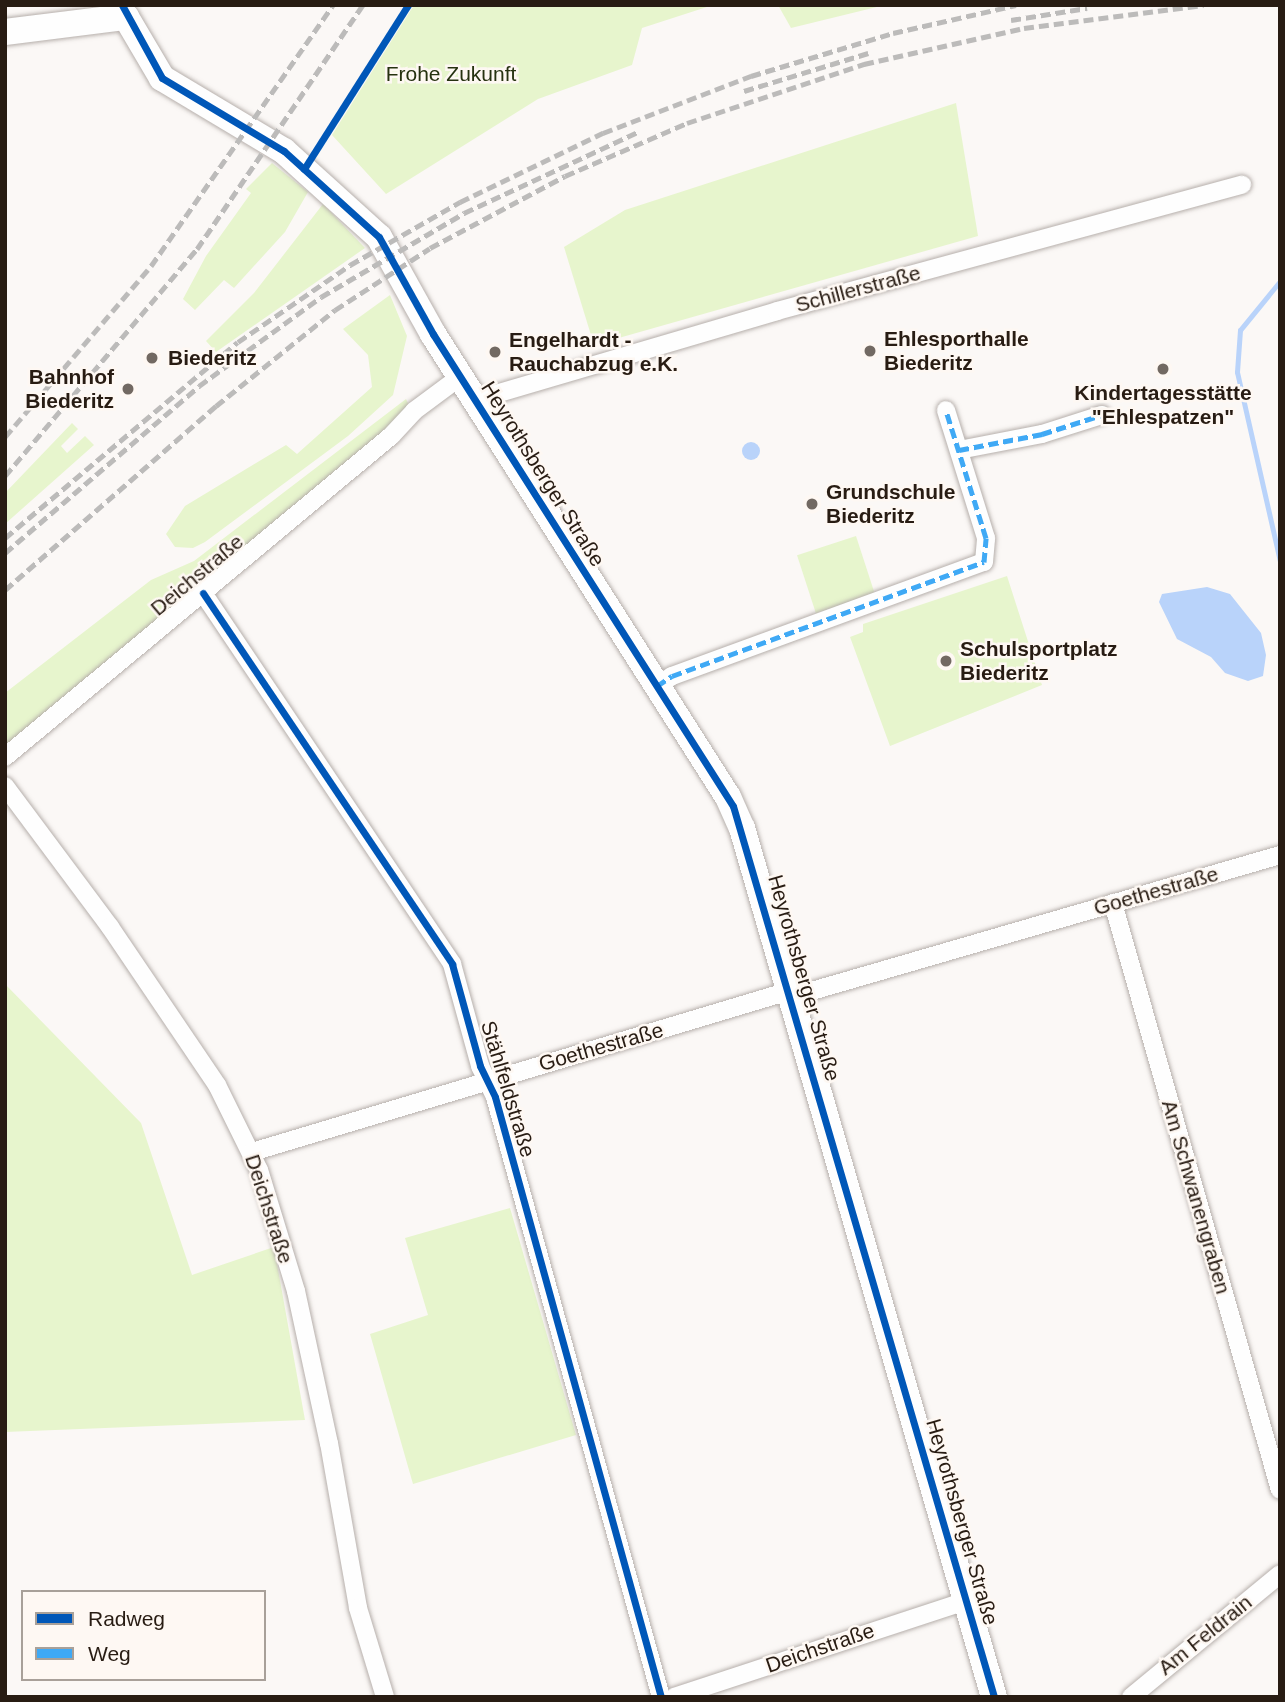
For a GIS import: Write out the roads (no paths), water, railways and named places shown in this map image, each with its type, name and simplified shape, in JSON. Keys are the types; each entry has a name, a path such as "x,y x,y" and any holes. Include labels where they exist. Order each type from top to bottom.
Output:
{"street":[{"path":"5,32 124,11"},
{"name":"Heyrothsberger Straße","path":"124,11 162,78 284,151 379,237 433,334 738,817 994,1697"},
{"name":"Schillerstraße","path":"475,400 645,348 1242,185"},
{"name":"Deichstraße","path":"5,757 391,436 414,411 460,377"},
{"path":"657,686 672,676 984,562 986,538 946,410"},
{"path":"959,450 1042,434 1102,415"},
{"name":"Stählfeldstraße","path":"203,593 452,964 486,1081 495,1097 661,1697"},
{"name":"Deichstraße","path":"5,786 110,927 210,1074 252,1152 296,1291 330,1443 358,1608 385,1697"},
{"name":"Goethestraße","path":"252,1152 486,1081 1280,855"},
{"name":"Am Schwanengraben","path":"1113,903 1280,1490"},
{"name":"Am Feldrain","path":"1130,1697 1280,1574"},
{"name":"Deichstraße","path":"674,1697 966,1601"}],"water":[{"path":"747,442 755,442 760,451 758,458 747,460 742,455 742,447"},
{"path":"1207,587 1230,594 1261,633 1266,655 1263,676 1248,681 1225,673 1211,657 1177,639 1159,602 1162,594"}],"waterway":[{"path":"1280,281 1240,330 1237,372 1280,561"}],"railway":[{"path":"5,437 151,266 333,5"},
{"path":"5,476 197,249 363,5"},
{"path":"5,538 238,342 350,265 460,202 603,133 751,76 893,33 1016,5"},
{"path":"5,590 216,406 335,310 430,248 565,176 687,123 864,64 1024,28 1204,5"},
{"path":"1011,20 1087,8"},
{"path":"744,91 868,53"},
{"path":"5,553 199,386 321,297 464,213 640,131"}],"place":[{"name":"Ehlesporthalle Biederitz","path":"870,351"},
{"name":"Engelhardt - Rauchabzug e.K.","path":"495,352"},
{"name":"Biederitz","path":"152,358"},
{"name":"Kindertagesstätte \"Ehlespatzen\"","path":"1163,369"},
{"name":"Bahnhof Biederitz","path":"128,389"},
{"name":"Grundschule Biederitz","path":"812,504"},
{"name":"Schulsportplatz Biederitz","path":"946,661"}],"park label":[{"name":"Frohe Zukunft","path":"451,74"}]}
